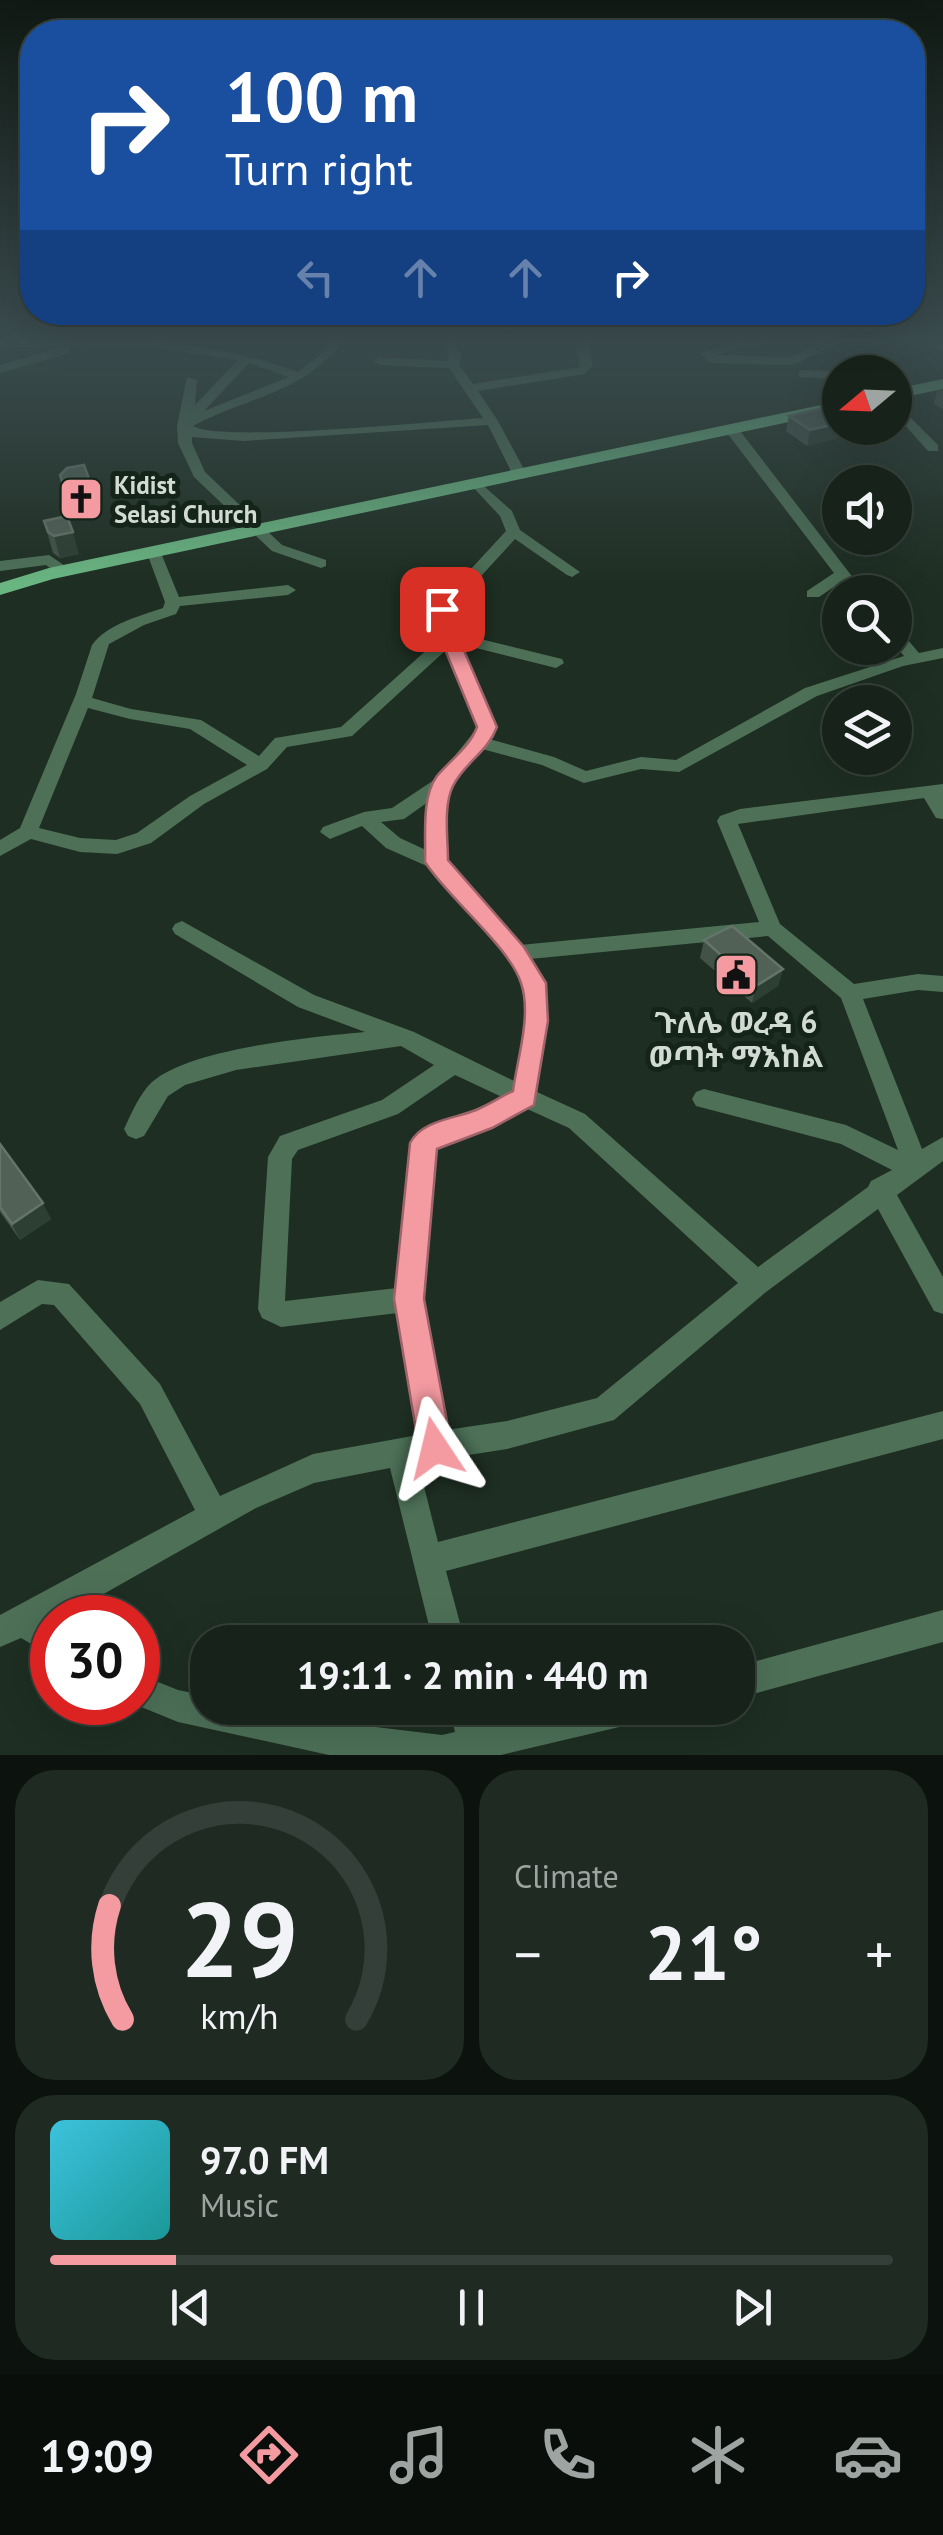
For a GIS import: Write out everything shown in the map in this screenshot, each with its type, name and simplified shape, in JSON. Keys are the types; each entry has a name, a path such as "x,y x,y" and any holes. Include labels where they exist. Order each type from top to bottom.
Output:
{"main road":[{"path":"0,589 63,571 768,422"}],"street":[{"path":"185,422 185,443 199,474 282,551 321,562"},
{"path":"184,426 188,422"},
{"path":"184,426 192,422"},
{"path":"184,426 198,435 244,436 463,422"},
{"path":"493,422 520,475"},
{"path":"912,425 933,448"},
{"path":"732,430 841,574 813,594"},
{"path":"477,484 508,514 514,532 572,572"},
{"path":"330,832 364,818 397,814 444,782 481,743 487,727 441,618 446,602 514,532"},
{"path":"0,849 28,832 103,641 138,622 170,611 173,602 154,553"},
{"path":"3,561 49,560 63,571"},
{"path":"173,602 288,590"},
{"path":"28,832 80,845 117,847 133,843 261,765 281,742 346,732 371,713 429,652 450,637 556,663"},
{"path":"481,743 554,763 584,777 641,763 678,766 811,692 915,658 943,653"},
{"path":"912,655 915,658"},
{"path":"82,701 130,714 194,724 261,765"},
{"path":"436,862 438,802 444,782"},
{"path":"914,1166 850,993 772,928 727,825 730,817 937,791 943,813"},
{"path":"364,818 393,844 436,862 515,954 534,983 536,1021 525,1097"},
{"path":"515,954 772,928"},
{"path":"182,929 306,1001 406,1038 452,1064 577,1121 756,1283"},
{"path":"850,993 918,982 943,984"},
{"path":"136,1129 159,1090 184,1077 309,1045 406,1038"},
{"path":"409,1299 281,1314 271,1309 280,1157 288,1143 390,1107 452,1064"},
{"path":"435,1448 409,1299 424,1143 442,1132 482,1120 525,1097"},
{"path":"704,1100 846,1135 914,1166"},
{"path":"12,1626 214,1515 313,1469 435,1448 604,1410 756,1283 943,1147"},
{"path":"880,1190 943,1302"},
{"path":"0,1317 38,1292 60,1292 150,1394 214,1515"},
{"path":"428,1560 943,1425"},
{"path":"401,1454 444,1625"},
{"path":"755,1677 943,1626"},
{"path":"160,1699 325,1746 454,1751 562,1725"},
{"path":"454,1751 461,1725"}],"building":[{"path":"798,422 822,422 822,427 810,430"},
{"path":"84,465 94,493 75,497 71,484 63,485 60,475 67,468"},
{"path":"67,516 73,532 54,536 48,532 44,521"},
{"path":"732,926 783,969 756,986 704,940"},
{"path":"0,1144 43,1203 12,1224 0,1207"}],"place":[{"name":"Kidist Selasi Church","path":"81,499"},
{"name":"ጉለሌ ወረዳ 6 ወጣት ማእከል","path":"736,975"}],"route":[{"path":"435,1448 409,1299 424,1143 442,1132 482,1120 525,1097 536,1021 534,983 515,954 436,862 438,802 444,782 481,743 487,727 441,618 442,609"}]}
